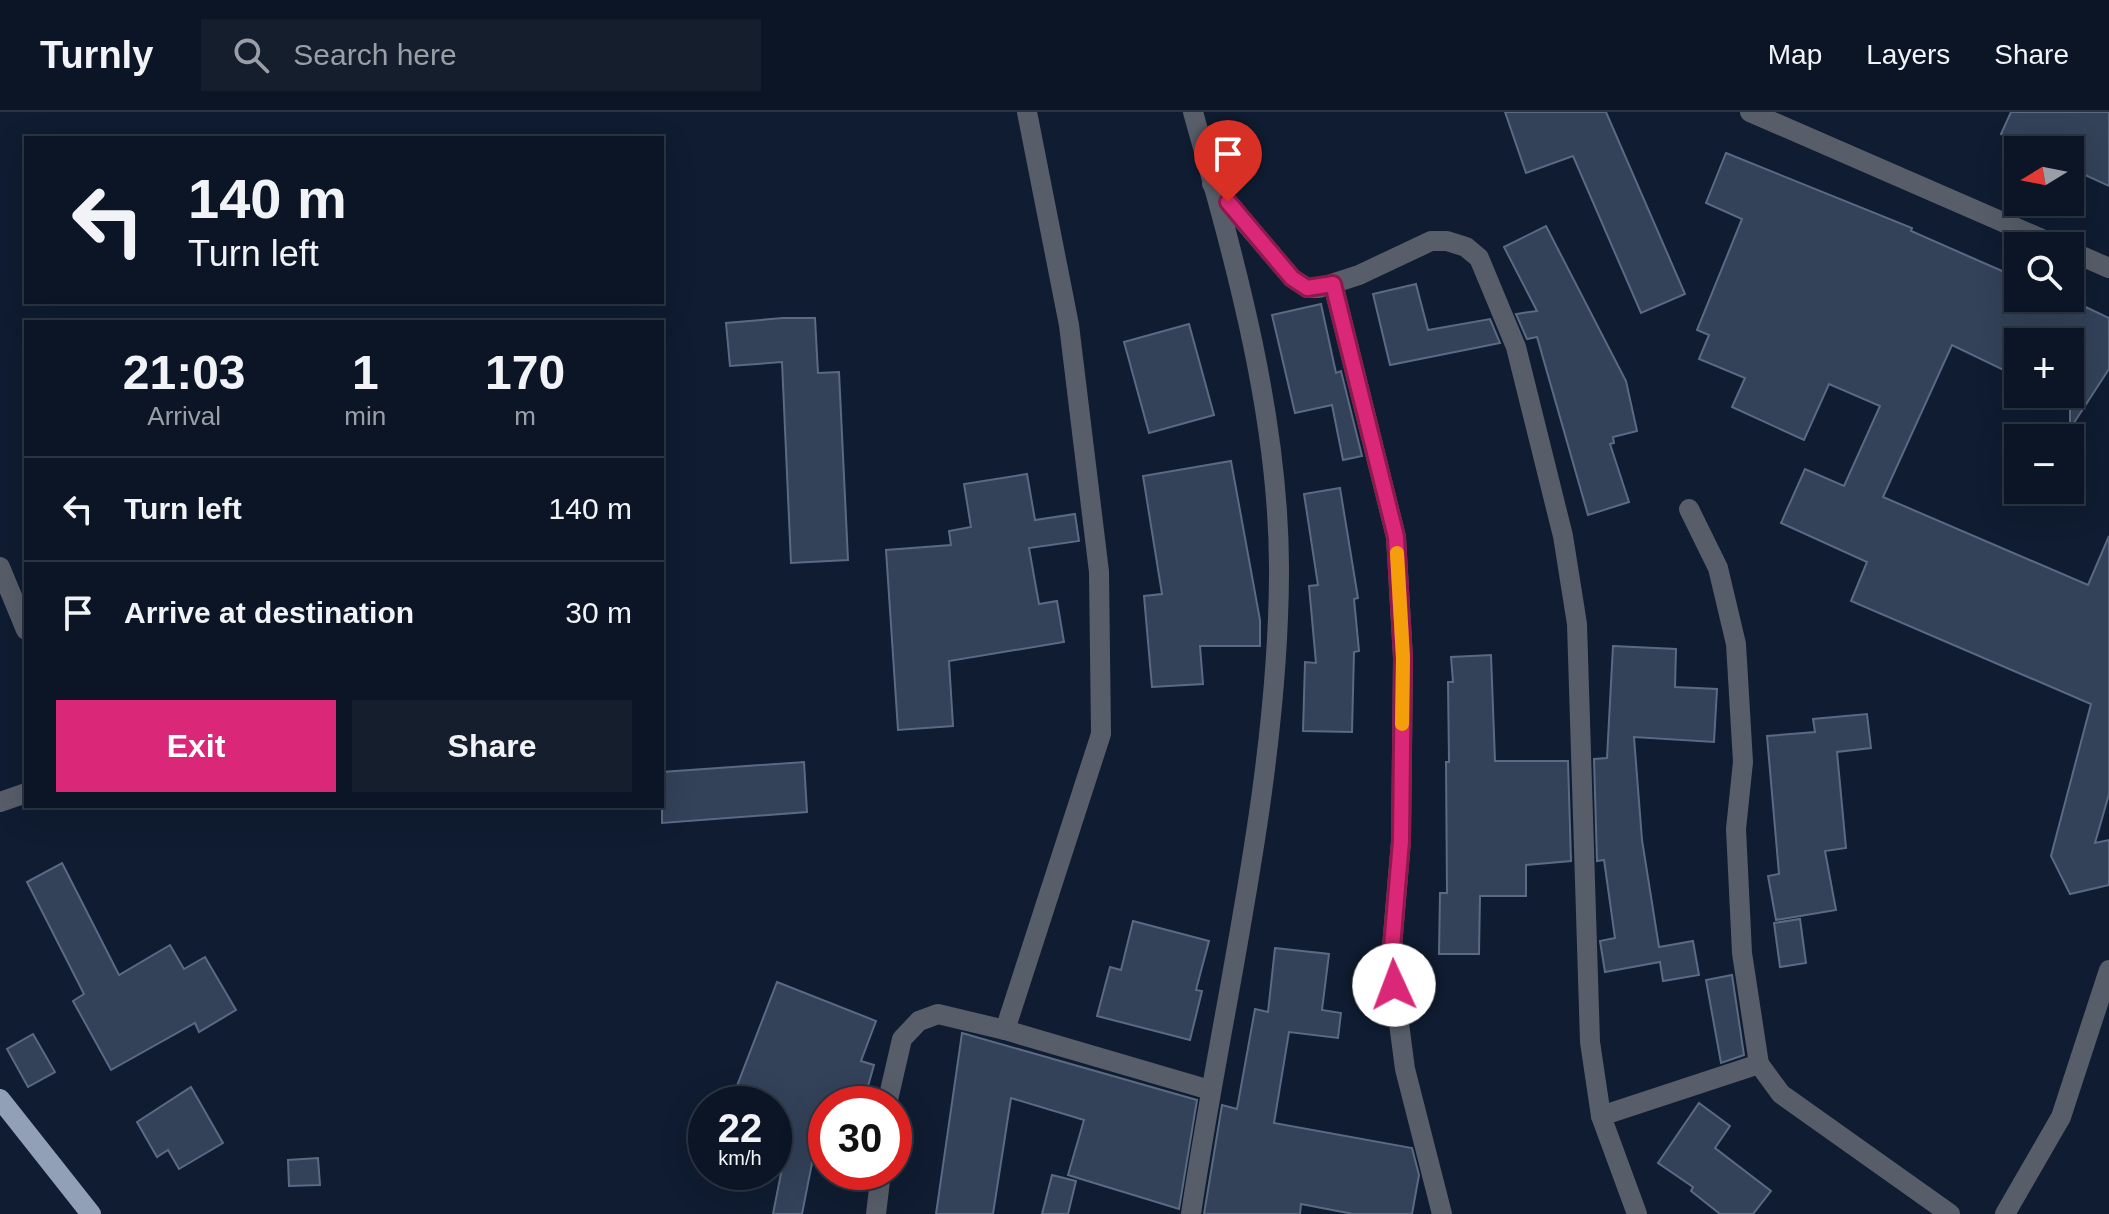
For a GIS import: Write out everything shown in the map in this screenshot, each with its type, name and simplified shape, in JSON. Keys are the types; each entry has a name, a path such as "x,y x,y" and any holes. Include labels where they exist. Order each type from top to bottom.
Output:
{"main road":[{"path":"0,1099 91,1214"}],"street":[{"path":"1005,1030 1101,734 1099,572 1069,325 1027,112"},
{"path":"1191,1214 1268,756 1279,573 1271,438 1193,112"},
{"path":"1750,112 2026,232"},
{"path":"1212,184 1292,278 1307,288 1333,284 1431,241 1447,241 1466,247 1479,258 1516,347 1563,536 1577,624 1590,1042 1601,1116 1637,1214"},
{"path":"2084,257 2109,268"},
{"path":"1333,284 1396,537 1403,658 1401,841 1392,947 1394,985 1405,1069 1442,1214"},
{"path":"1689,509 1718,568 1736,644 1743,762 1736,829 1742,953 1759,1064 1781,1094 1950,1214"},
{"path":"0,567 24,625"},
{"path":"0,802 24,794"},
{"path":"2005,1214 2061,1117 2109,970"},
{"path":"891,1086 902,1039 919,1021 938,1014 1005,1030 1210,1090"},
{"path":"1601,1116 1759,1064"},
{"path":"876,1214 879,1190"}],"building":[{"path":"1505,112 1606,112 1685,294 1641,313 1573,156 1526,173"},
{"path":"2011,112 2109,112 2109,186 2084,174 2084,136 2001,134"},
{"path":"1726,153 1912,228 1911,231 2004,272 2004,312 2084,312 2084,306 2109,318 2109,369 2084,407 2084,328 2004,328 2004,370 1952,345 1883,497 2088,585 2109,536 2109,794 2095,843 2109,840 2109,885 2070,894 2051,856 2091,704 1851,601 1867,562 1781,523 1805,469 1844,486 1880,406 1829,384 1804,440 1732,407 1745,378 1699,359 1709,335 1697,330 1742,219 1706,203"},
{"path":"1546,226 1626,381 1637,431 1613,437 1614,443 1610,444 1629,502 1588,515 1537,337 1527,339 1516,314 1537,311 1504,247"},
{"path":"1416,284 1428,330 1490,319 1500,343 1390,365 1373,294"},
{"path":"1321,304 1336,373 1341,371 1362,456 1343,460 1332,405 1295,413 1272,315"},
{"path":"815,318 818,373 839,372 848,560 791,563 782,362 730,366 726,323"},
{"path":"1189,324 1214,415 1149,433 1124,342"},
{"path":"2070,408 2084,408 2073,424 2070,424"},
{"path":"1231,461 1260,620 1260,646 1200,646 1203,684 1152,687 1144,596 1162,594 1143,476"},
{"path":"1027,474 1035,520 1075,514 1079,541 1029,548 1039,604 1057,601 1064,642 949,661 953,726 898,730 886,550 951,545 949,531 971,527 964,484"},
{"path":"1340,488 1358,598 1354,599 1359,651 1354,652 1352,732 1303,731 1305,662 1316,663 1309,586 1318,585 1304,494"},
{"path":"1613,646 1676,649 1675,687 1717,689 1714,742 1634,737 1642,840 1659,947 1693,941 1699,975 1663,981 1660,962 1605,972 1600,941 1615,938 1604,860 1597,861 1594,759 1607,758"},
{"path":"1491,655 1495,761 1568,761 1571,861 1526,865 1526,896 1480,896 1479,954 1439,954 1440,893 1447,893 1446,762 1449,762 1448,682 1453,682 1451,657"},
{"path":"1867,714 1871,748 1837,752 1846,848 1825,851 1836,910 1776,920 1768,876 1779,874 1767,736 1815,732 1813,719"},
{"path":"804,762 807,812 662,823 664,772"},
{"path":"62,863 119,975 170,945 184,969 205,957 236,1010 199,1032 195,1023 111,1070 73,1001 84,994 27,882"},
{"path":"1800,919 1806,963 1780,967 1774,923"},
{"path":"1133,921 1209,941 1196,990 1202,991 1190,1040 1097,1016 1110,967 1121,970"},
{"path":"1275,948 1329,954 1322,1010 1341,1013 1338,1038 1289,1032 1274,1123 1412,1148 1419,1175 1412,1214 1353,1214 1301,1204 1300,1214 1204,1214 1222,1105 1237,1109 1255,1009 1268,1012"},
{"path":"1732,975 1744,1055 1721,1063 1706,980"},
{"path":"777,982 876,1021 861,1061 874,1065 868,1086 808,1086 808,1183 802,1214 773,1214 778,1190 792,1190 792,1086 737,1086"},
{"path":"962,1033 1197,1100 1179,1209 1068,1175 1084,1120 1011,1098 993,1214 936,1214"},
{"path":"33,1034 55,1072 28,1087 7,1049"},
{"path":"191,1087 223,1143 179,1169 168,1150 157,1157 137,1122"},
{"path":"1699,1103 1730,1126 1715,1148 1771,1191 1753,1214 1720,1214 1691,1191 1693,1187 1658,1163"},
{"path":"318,1158 320,1185 289,1186 288,1160"},
{"path":"1052,1175 1076,1181 1068,1214 1042,1214"}],"slow traffic":[{"path":"1397,553 1403,658 1402,724"}],"route":[{"path":"1228,202 1292,278 1307,288 1333,284 1396,537 1403,658 1401,841 1392,947 1394,985"}]}
